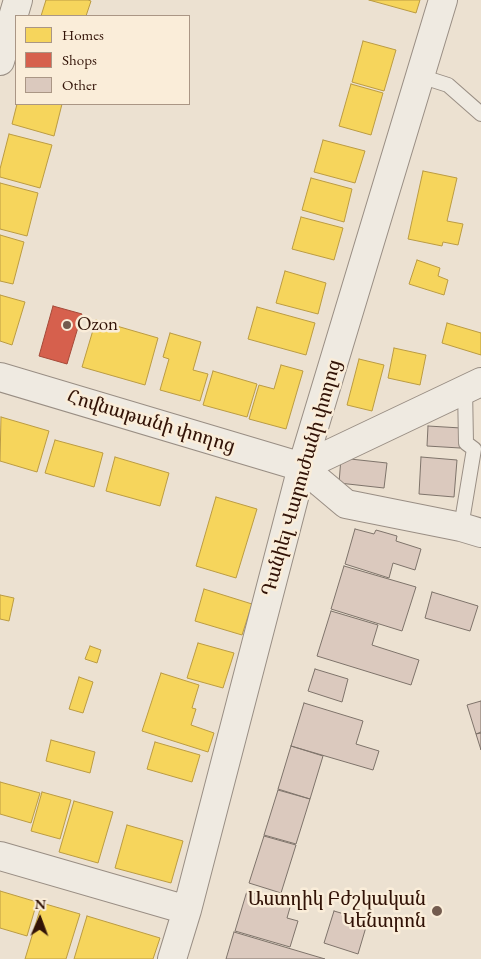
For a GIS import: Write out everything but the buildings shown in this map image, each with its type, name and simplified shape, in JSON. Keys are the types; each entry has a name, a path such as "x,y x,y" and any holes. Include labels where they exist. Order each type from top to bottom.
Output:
{"street":[{"path":"0,61 18,0"},
{"name":"Դանիել Վարուժանի փողոց","path":"172,959 187,910 302,468 443,0"},
{"name":"Հովնաթանի փողոց","path":"0,377 302,468"},
{"path":"471,530 346,504 302,468 473,385"},
{"path":"0,856 187,910"}],"lane":[{"path":"420,76 448,85 481,114"},
{"path":"471,530 474,449 466,443 473,385"}],"place":[{"name":"Ozon","path":"67,325"},
{"name":"Աստղիկ Բժշկական Կենտրոն","path":"437,911"}]}
